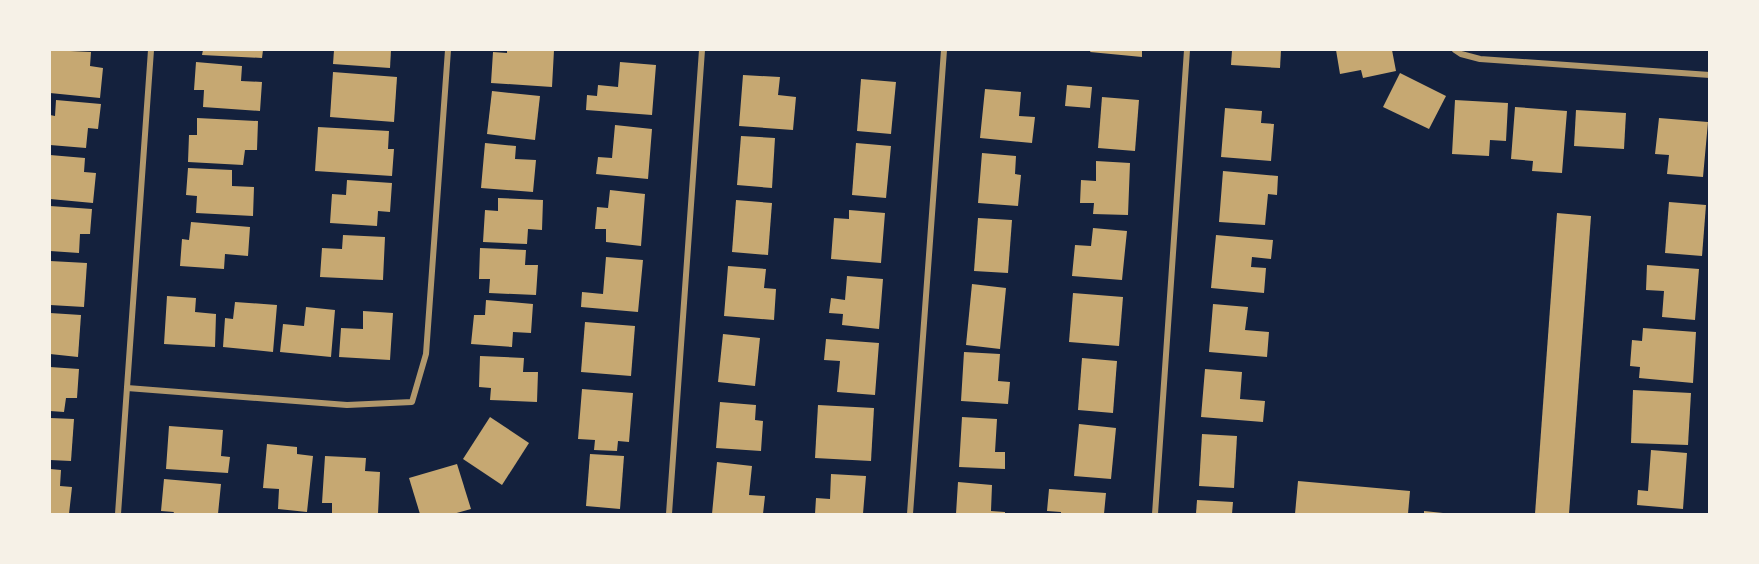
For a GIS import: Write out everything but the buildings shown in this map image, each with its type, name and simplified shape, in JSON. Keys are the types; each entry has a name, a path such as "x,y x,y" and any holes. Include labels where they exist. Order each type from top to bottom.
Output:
{"street":[{"path":"118,514 151,50"},
{"path":"127,388 347,405 412,402 426,354 448,50"},
{"path":"669,514 702,50"},
{"path":"910,514 944,50"},
{"path":"1155,514 1187,50"},
{"path":"1455,50 1480,59 1710,75"}]}
